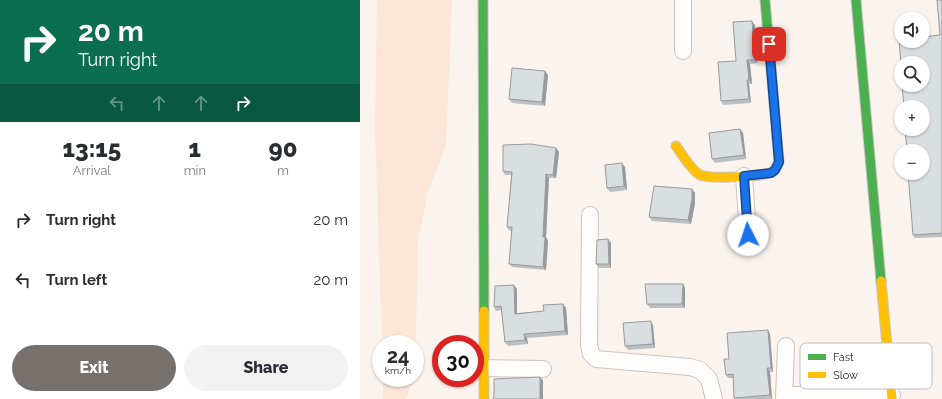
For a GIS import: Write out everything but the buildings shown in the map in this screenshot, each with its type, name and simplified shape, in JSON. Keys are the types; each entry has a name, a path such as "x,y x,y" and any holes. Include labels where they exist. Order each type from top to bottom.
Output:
{"street":[{"path":"483,0 484,335"},
{"path":"682,51 683,0"},
{"path":"676,146 695,170 708,177 744,176 771,173 775,170 779,162 765,0"},
{"path":"856,0 887,343"},
{"path":"744,176 748,235"},
{"path":"590,215 589,338 591,354 596,359 690,367 700,370 710,379 714,399"},
{"path":"786,346 785,397 892,397"},
{"path":"484,368 544,369"},
{"path":"484,387 484,399"}],"shaded area":[{"path":"377,0 452,0 446,145 428,192 418,241 416,335 382,335 375,128"},
{"path":"383,387 410,387 406,399 383,399"}],"traffic: fast":[{"path":"483,0 484,311"},
{"path":"765,0 774,103"},
{"path":"856,0 881,281"}],"traffic: slow":[{"path":"676,146 690,166 700,175 714,177 736,177 767,174 772,172 779,162 774,103"},
{"path":"881,281 887,343"},
{"path":"484,311 484,399"},
{"path":"891,389 892,399"}],"route":[{"path":"748,235 744,176 771,173 775,170 779,162 769,44"}]}
